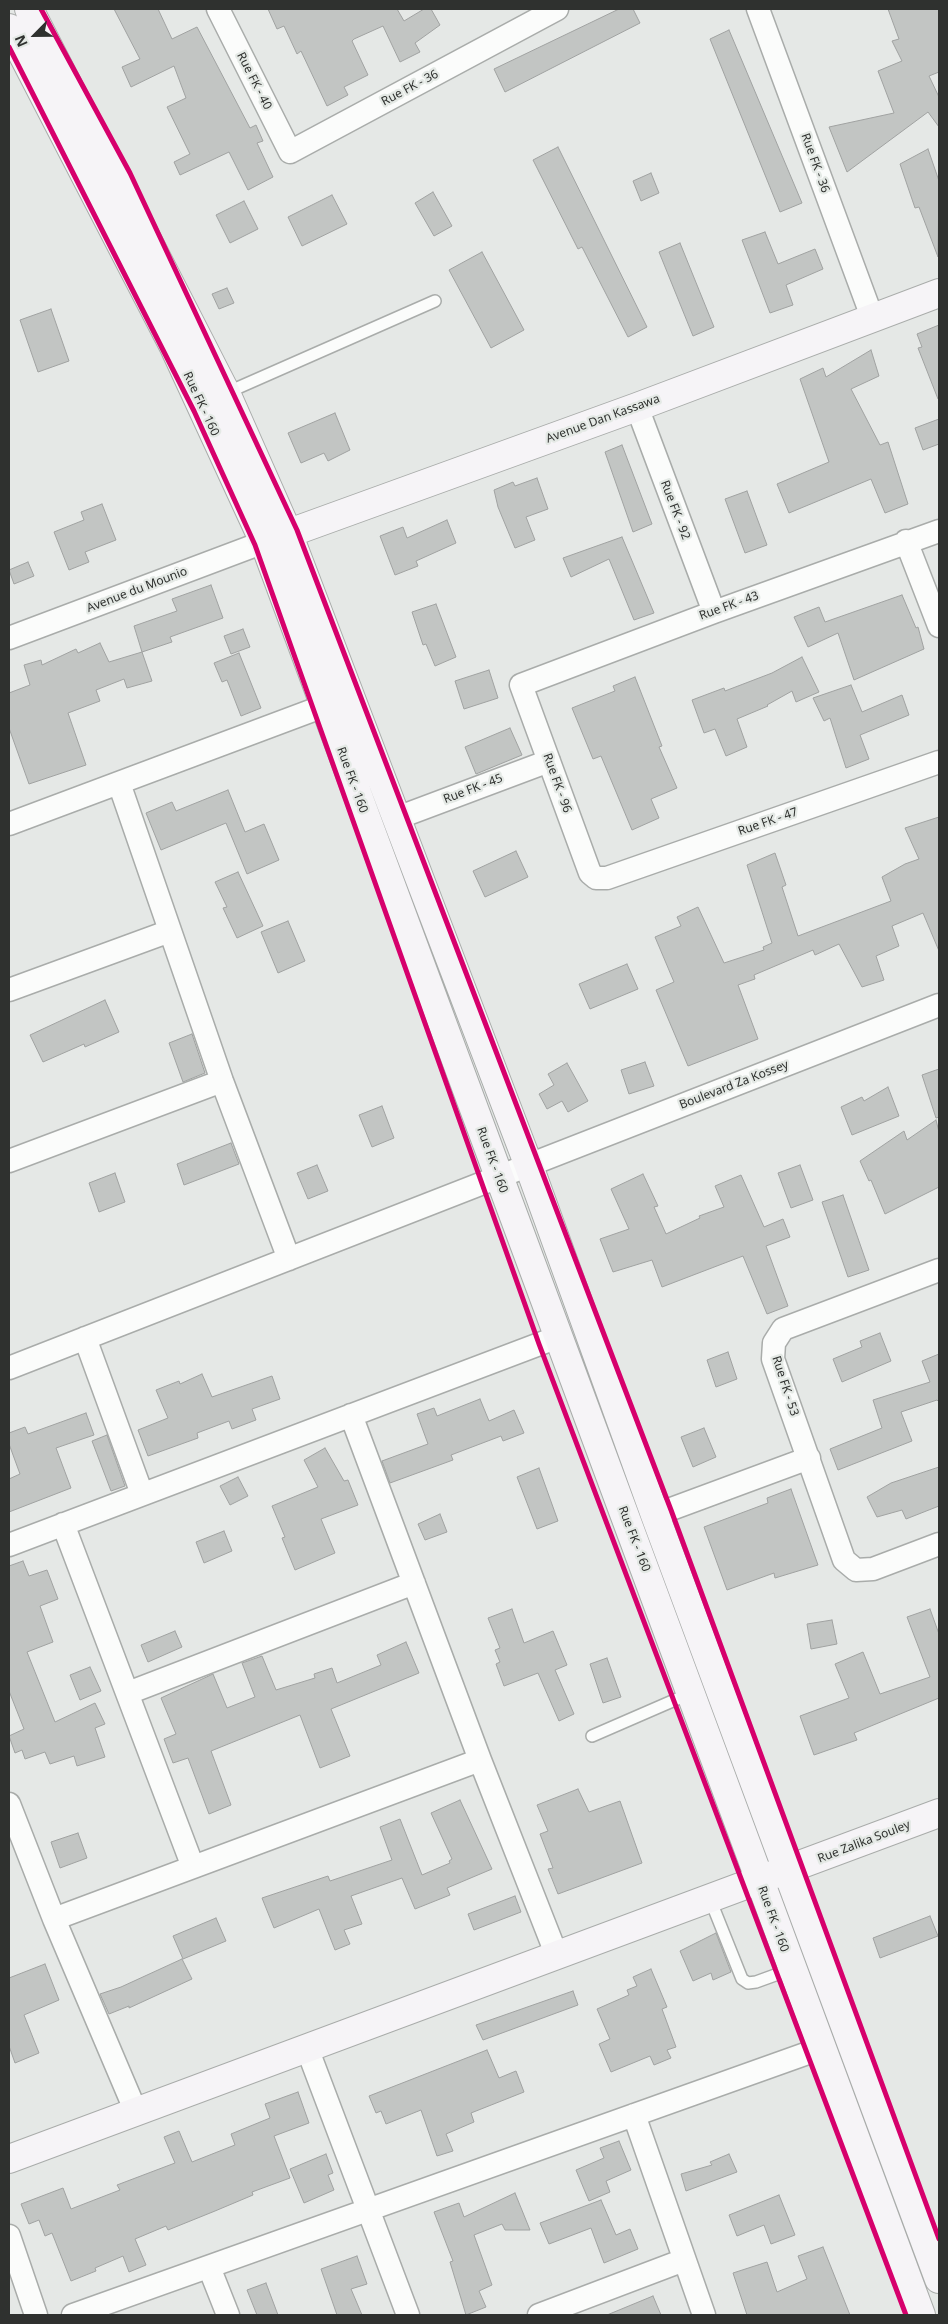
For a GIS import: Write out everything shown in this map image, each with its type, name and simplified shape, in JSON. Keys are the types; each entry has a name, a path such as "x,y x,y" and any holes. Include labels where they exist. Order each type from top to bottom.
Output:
{"main road":[{"name":"Rue FK - 160","path":"29,9 210,401 276,538 397,818 529,1166 655,1515 788,1870 931,2232 939,2279"},
{"name":"Rue FK - 160","path":"9,28 210,401"},
{"name":"Avenue Dan Kassawa","path":"276,538 637,407 939,293"},
{"name":"Rue FK - 160","path":"276,538 324,706 558,1338 692,1693 790,1966 921,2315"},
{"name":"Rue Zalika Souley","path":"9,2159 939,1813"}],"street":[{"name":"Rue FK - 40","path":"218,9 290,152"},
{"name":"Rue FK - 36","path":"290,152 557,9"},
{"name":"Rue FK - 36","path":"758,9 872,317"},
{"name":"Rue FK - 92","path":"637,407 714,612"},
{"name":"Rue FK - 43","path":"521,685 714,612 939,531"},
{"name":"Avenue du Mounio","path":"9,638 276,538"},
{"path":"906,542 939,626"},
{"name":"Rue FK - 96","path":"521,685 590,873 596,878"},
{"path":"9,824 324,706"},
{"name":"Rue FK - 45","path":"397,818 549,761"},
{"name":"Rue FK - 47","path":"596,878 607,878 939,762"},
{"path":"119,783 222,1081 289,1259"},
{"path":"9,990 170,931"},
{"name":"Boulevard Za Kossey","path":"9,1368 939,1005"},
{"path":"9,1161 222,1081"},
{"name":"Rue FK - 53","path":"939,1270 783,1329 774,1343 773,1359 844,1560 856,1570 873,1569 939,1544"},
{"path":"86,1338 142,1494"},
{"path":"9,1544 558,1338"},
{"path":"351,1415 480,1760 557,1956"},
{"path":"655,1515 809,1458"},
{"path":"63,1524 193,1867"},
{"path":"128,1693 414,1584"},
{"path":"54,1919 480,1760"},
{"path":"9,1804 54,1919 136,2112"},
{"path":"307,2048 408,2315"},
{"path":"73,2315 822,2048"},
{"path":"634,2115 704,2315"},
{"path":"9,2236 36,2315"},
{"path":"539,2315 684,2260"},
{"path":"209,2267 228,2315"}],"lane":[{"path":"210,401 435,301"},
{"path":"592,1736 692,1693"},
{"path":"710,1899 742,1979 748,1983 756,1982 778,1974 790,1966"}],"building":[{"path":"114,9 158,9 172,39 197,27 250,128 256,125 263,141 257,143 273,177 248,190 229,152 180,175 174,162 190,154 167,107 186,98 174,66 131,87 122,67 140,59"},
{"path":"268,9 397,9 404,21 424,9 431,9 440,25 415,43 420,52 400,62 383,26 354,39 352,41 368,75 344,87 348,95 327,106 301,51 297,54 284,26 277,29"},
{"path":"619,9 633,9 640,23 505,92 494,69"},
{"path":"888,9 939,9 939,72 929,76 939,97 939,127 928,112 847,172 829,127 894,113 878,71 902,61 892,41 899,39"},
{"path":"729,30 802,203 780,212 710,39"},
{"path":"558,147 647,327 628,337 582,247 578,249 533,160"},
{"path":"928,149 939,181 938,257 919,207 915,208 900,164"},
{"path":"651,173 659,193 641,201 633,181"},
{"path":"433,192 452,226 434,236 415,203"},
{"path":"332,195 347,224 302,246 288,217"},
{"path":"244,201 258,229 230,243 216,215"},
{"path":"765,232 778,264 815,249 823,269 786,285 793,305 770,313 742,240"},
{"path":"680,243 714,327 693,336 659,252"},
{"path":"482,252 524,330 491,348 449,270"},
{"path":"227,288 234,303 219,309 212,294"},
{"path":"51,309 69,361 38,372 20,320"},
{"path":"939,325 938,399 918,348 922,347 917,334"},
{"path":"871,350 879,376 851,389 880,445 888,442 908,504 885,513 871,479 789,513 777,484 829,462 800,379 823,368 826,377"},
{"path":"335,413 350,450 328,461 324,453 301,463 288,433"},
{"path":"939,419 939,444 923,450 915,428"},
{"path":"622,445 652,524 633,532 605,452"},
{"path":"537,478 548,509 526,517 535,540 515,548 498,507 494,490 513,482 515,486"},
{"path":"747,491 767,545 745,553 725,499"},
{"path":"102,504 116,540 85,552 89,562 69,570 54,532 84,520 81,512"},
{"path":"447,520 456,543 416,561 418,566 395,575 380,536 403,527 407,538"},
{"path":"622,537 654,613 634,620 609,559 571,577 563,558"},
{"path":"28,562 34,576 14,584 9,570"},
{"path":"211,585 223,618 170,637 172,642 142,652 134,626 177,611 172,599"},
{"path":"902,595 916,628 918,627 924,649 854,680 838,633 808,647 794,617 819,607 825,622"},
{"path":"436,604 456,657 435,666 426,644 423,645 412,612"},
{"path":"243,629 250,647 231,654 224,636"},
{"path":"100,643 109,662 142,652 152,681 127,688 124,679 96,690 100,701 68,713 86,765 29,784 9,728 9,693 30,685 24,665 41,660 42,665 76,649 78,653"},
{"path":"239,653 261,708 241,716 227,680 222,682 214,663"},
{"path":"802,657 819,692 796,702 792,691 768,706 737,719 747,747 726,756 715,729 704,733 692,700 724,688 725,691 772,673"},
{"path":"489,670 498,698 464,709 455,681"},
{"path":"635,677 662,746 659,747 677,788 651,799 659,818 632,830 601,756 593,759 572,708 615,691 613,686"},
{"path":"851,685 862,712 902,695 909,715 860,735 869,759 846,768 830,718 824,721 813,698"},
{"path":"510,728 522,755 476,774 465,747"},
{"path":"228,790 245,832 264,824 279,860 247,874 226,823 161,850 146,813 172,802 176,811"},
{"path":"939,817 939,951 923,913 892,926 899,946 876,956 884,980 862,987 839,944 815,955 813,950 754,975 755,979 738,985 758,1039 688,1066 656,990 674,982 655,937 681,926 677,917 698,907 724,963 764,950 763,947 772,943 747,865 775,853 786,885 782,887 798,936 891,901 882,877 905,864 919,859 905,828"},
{"path":"516,851 528,877 485,897 473,871"},
{"path":"238,872 263,926 237,938 223,908 227,907 215,882"},
{"path":"288,921 305,961 278,973 261,932"},
{"path":"627,964 638,989 590,1009 579,984"},
{"path":"105,1000 119,1032 85,1047 84,1044 43,1062 30,1035"},
{"path":"192,1034 205,1073 183,1082 169,1043"},
{"path":"645,1062 654,1086 629,1094 621,1070"},
{"path":"567,1063 588,1101 568,1112 562,1101 547,1109 539,1094 554,1085 548,1074"},
{"path":"939,1069 939,1117 936,1118 922,1075"},
{"path":"888,1087 899,1116 852,1135 841,1107 862,1097 864,1101"},
{"path":"382,1106 394,1138 372,1147 359,1115"},
{"path":"936,1120 939,1132 939,1187 885,1214 871,1180 869,1181 860,1161 904,1131 907,1140"},
{"path":"231,1143 239,1164 184,1185 177,1164"},
{"path":"317,1165 328,1191 308,1199 297,1173"},
{"path":"800,1165 813,1200 791,1208 778,1173"},
{"path":"115,1173 125,1202 99,1212 89,1183"},
{"path":"643,1174 658,1206 654,1207 666,1234 700,1218 699,1216 724,1207 715,1186 741,1175 764,1227 783,1219 790,1237 766,1246 788,1306 767,1314 743,1256 662,1287 652,1260 613,1272 600,1239 629,1229 611,1189"},
{"path":"843,1195 869,1270 848,1277 822,1202"},
{"path":"880,1333 891,1361 842,1382 833,1359 862,1347 860,1341"},
{"path":"728,1352 737,1379 716,1387 707,1360"},
{"path":"939,1354 939,1402 937,1400 901,1412 912,1441 838,1470 830,1449 882,1428 873,1400 930,1382 922,1361"},
{"path":"202,1374 212,1397 272,1376 280,1399 252,1409 256,1420 232,1429 229,1421 197,1433 198,1438 148,1456 138,1430 168,1418 156,1390 179,1381 180,1384"},
{"path":"480,1399 489,1421 514,1410 524,1433 503,1441 501,1436 451,1455 453,1460 390,1483 382,1461 428,1444 417,1414 434,1408 437,1416"},
{"path":"86,1413 94,1435 56,1448 71,1488 9,1512 9,1479 20,1474 9,1444 9,1433 25,1427 28,1434"},
{"path":"704,1428 716,1457 693,1467 681,1437"},
{"path":"107,1435 125,1486 111,1491 92,1441"},
{"path":"325,1448 344,1481 348,1480 358,1505 321,1519 335,1553 295,1570 282,1538 285,1537 272,1506 318,1487 304,1460"},
{"path":"939,1467 939,1506 906,1519 902,1510 877,1517 867,1497 891,1483"},
{"path":"539,1468 558,1521 537,1529 517,1477"},
{"path":"238,1477 248,1496 230,1505 220,1486"},
{"path":"791,1489 818,1565 775,1578 774,1573 727,1590 704,1527 768,1503 767,1498"},
{"path":"440,1514 447,1532 425,1540 418,1524"},
{"path":"224,1531 232,1551 204,1563 196,1542"},
{"path":"23,1561 29,1576 47,1570 58,1599 40,1606 53,1642 27,1652 55,1722 95,1703 105,1724 95,1728 105,1757 77,1766 74,1756 50,1764 45,1752 25,1759 22,1750 15,1753 9,1736 24,1729 9,1691 9,1566"},
{"path":"512,1609 524,1643 553,1631 567,1665 555,1670 574,1714 559,1721 538,1673 504,1686 496,1664 500,1662 495,1650 500,1648 488,1618"},
{"path":"930,1609 939,1634 939,1698 854,1733 857,1740 814,1755 800,1716 849,1698 835,1664 863,1652 880,1694 930,1677 907,1617"},
{"path":"832,1620 837,1644 811,1649 807,1624"},
{"path":"175,1631 182,1647 148,1662 141,1645"},
{"path":"406,1642 419,1673 331,1709 350,1756 320,1768 300,1715 211,1751 231,1805 209,1814 188,1758 173,1763 164,1739 176,1734 161,1698 213,1674 227,1708 255,1697 242,1663 262,1656 276,1690 315,1678 314,1674 332,1668 337,1683 381,1665 377,1655"},
{"path":"607,1658 621,1697 603,1703 590,1664"},
{"path":"90,1667 101,1691 80,1700 70,1675"},
{"path":"578,1789 589,1812 620,1801 642,1863 558,1894 548,1869 553,1868 540,1834 548,1831 537,1805"},
{"path":"460,1800 492,1869 447,1888 450,1895 415,1909 402,1878 351,1896 362,1924 344,1930 350,1944 335,1950 319,1909 274,1928 262,1898 328,1876 330,1881 392,1860 380,1827 400,1819 422,1875 450,1863 449,1861 452,1859 431,1813"},
{"path":"78,1833 87,1858 60,1868 51,1842"},
{"path":"515,1896 521,1912 474,1930 468,1914"},
{"path":"930,1916 938,1936 880,1958 873,1938"},
{"path":"216,1918 226,1941 183,1959 173,1936"},
{"path":"716,1933 731,1972 713,1980 711,1973 693,1981 680,1951"},
{"path":"182,1959 192,1979 129,2008 129,2006 109,2014 100,1994 121,1987"},
{"path":"45,1964 59,2000 24,2015 39,2053 15,2063 9,2046 9,1978"},
{"path":"651,1969 667,2007 662,2009 676,2047 667,2050 671,2058 654,2065 650,2056 611,2072 599,2044 610,2039 597,2009 629,1995 627,1990 637,1986 633,1977"},
{"path":"573,1991 578,2005 483,2040 476,2025"},
{"path":"487,2050 499,2078 516,2071 524,2092 471,2113 474,2122 446,2134 453,2151 437,2156 421,2110 386,2124 381,2111 376,2113 369,2096"},
{"path":"298,2092 309,2123 274,2136 290,2178 252,2192 253,2195 168,2230 166,2226 135,2239 146,2265 129,2272 123,2256 95,2268 96,2271 71,2281 52,2233 45,2236 39,2220 29,2224 21,2204 63,2188 71,2209 120,2190 117,2185 175,2163 164,2137 179,2131 192,2162 235,2145 231,2134 270,2118 265,2104"},
{"path":"619,2141 631,2170 606,2181 610,2192 589,2201 576,2170 604,2158 600,2148"},
{"path":"326,2154 333,2173 328,2175 334,2190 304,2203 290,2169"},
{"path":"729,2154 737,2172 686,2191 681,2174 712,2165 710,2162"},
{"path":"515,2193 530,2230 505,2230 502,2224 474,2235 492,2285 479,2291 486,2307 466,2315 450,2262 453,2261 434,2212 459,2203 464,2217"},
{"path":"779,2195 795,2235 771,2244 764,2225 737,2236 729,2215"},
{"path":"601,2200 616,2235 630,2229 638,2249 604,2263 591,2228 549,2244 540,2223"},
{"path":"823,2247 850,2315 747,2315 733,2273 767,2262 777,2292 807,2279 798,2256"},
{"path":"357,2256 367,2284 351,2289 362,2315 337,2315 321,2269"},
{"path":"266,2283 278,2315 257,2315 247,2290"},
{"path":"653,2296 661,2315 607,2315"}],"cycle path":[{"path":"41,9 130,173 297,530 671,1510 939,2239"},
{"path":"9,47 194,411 255,545 539,1344 906,2315"}]}
